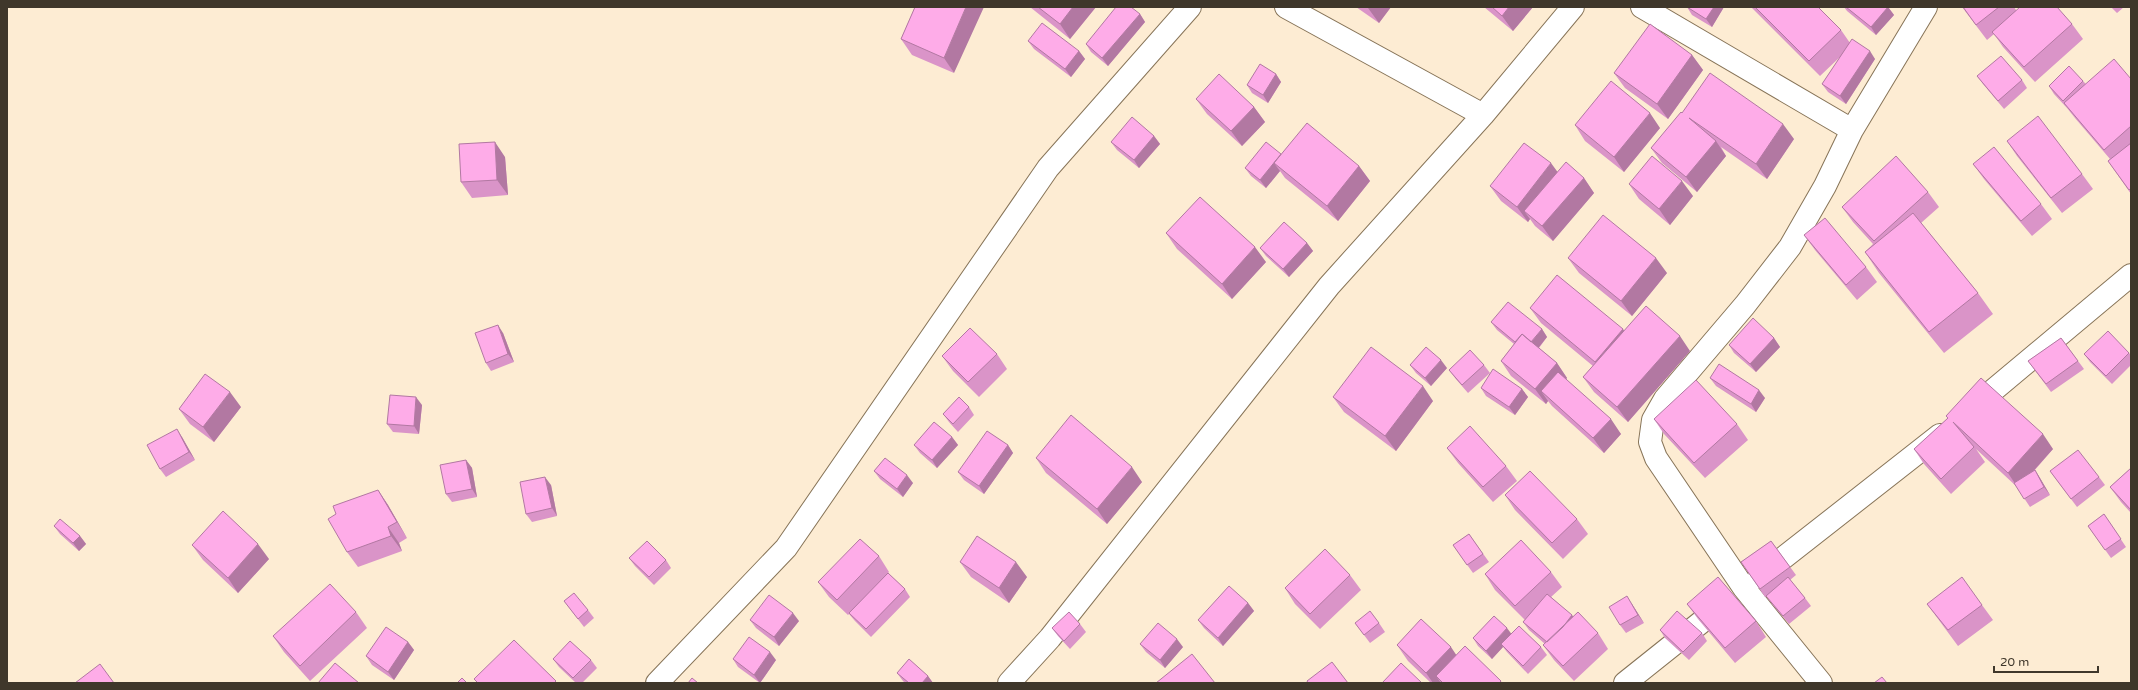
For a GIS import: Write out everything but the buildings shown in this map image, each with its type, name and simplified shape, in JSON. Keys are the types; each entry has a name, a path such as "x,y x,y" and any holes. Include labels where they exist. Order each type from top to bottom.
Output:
{"street":[{"path":"657,683 786,548 1048,168 1190,7"},
{"path":"1286,7 1484,115"},
{"path":"1009,683 1050,638 1329,286 1484,115 1573,7"},
{"path":"1642,7 1852,130"},
{"path":"1822,683 1744,588 1656,458 1650,442 1653,420 1669,394 1745,305 1790,247 1825,186 1852,130 1926,7"},
{"path":"1625,683 1744,588 1894,472 2131,275"}]}
